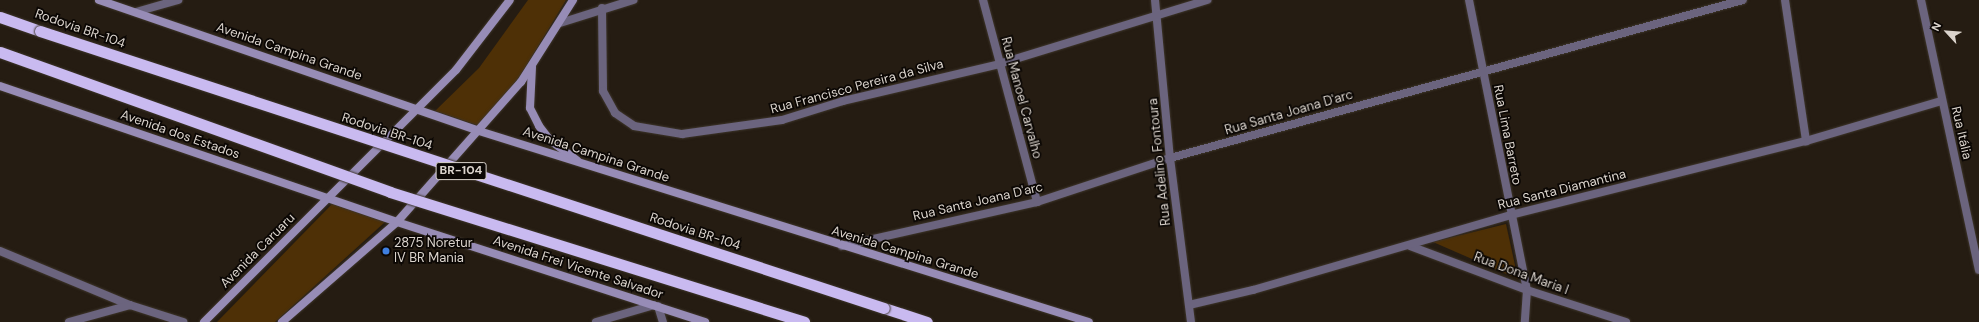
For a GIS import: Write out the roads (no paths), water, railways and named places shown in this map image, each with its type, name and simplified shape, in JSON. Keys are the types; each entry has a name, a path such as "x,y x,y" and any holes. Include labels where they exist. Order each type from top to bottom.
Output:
{"highway":[{"name":"Rodovia BR-104","path":"0,16 40,31 927,322"},
{"path":"0,52 390,192 804,322"}],"main road":[{"name":"Avenida Campina Grande","path":"99,0 416,108 479,131 841,246 1089,322"},
{"name":"Avenida Caruaru","path":"204,322 329,198 416,108 456,70 510,0"},
{"path":"282,322 398,222 479,131 532,66 573,0"},
{"path":"532,66 530,108 539,126 550,140 583,164"},
{"name":"Avenida dos Estados","path":"0,86 353,206"},
{"name":"Avenida Frei Vicente Salvador","path":"353,206 705,322"}],"street":[{"path":"136,12 178,0"},
{"path":"560,23 602,8 632,0"},
{"name":"Rua Manoel Carvalho","path":"982,0 1037,202"},
{"name":"Rua Adelino Fontoura","path":"1155,0 1158,17 1170,158 1191,322"},
{"name":"Rua Francisco Pereira da Silva","path":"602,8 603,91 615,113 634,126 650,131 708,132 782,120 843,101 999,64 1158,17 1207,0"},
{"name":"Rua Lima Barreto","path":"1469,0 1527,290 1525,322"},
{"name":"Rua Santa Joana D'arc","path":"841,246 1037,202 1170,158 1482,70 1743,0"},
{"path":"1785,0 1806,141"},
{"name":"Rua Itália","path":"1921,0 1979,270"},
{"name":"Rua Santa Diamantina","path":"1189,305 1410,246 1511,215 1806,141 1942,101"},
{"name":"Rua Dona Maria I","path":"1410,246 1527,290 1626,322"},
{"path":"0,251 130,305 183,322"},
{"path":"69,322 130,305"},
{"path":"596,322 656,306 663,322"}],"place":[{"name":"2875 Noretur IV BR Mania","path":"386,251"}]}
